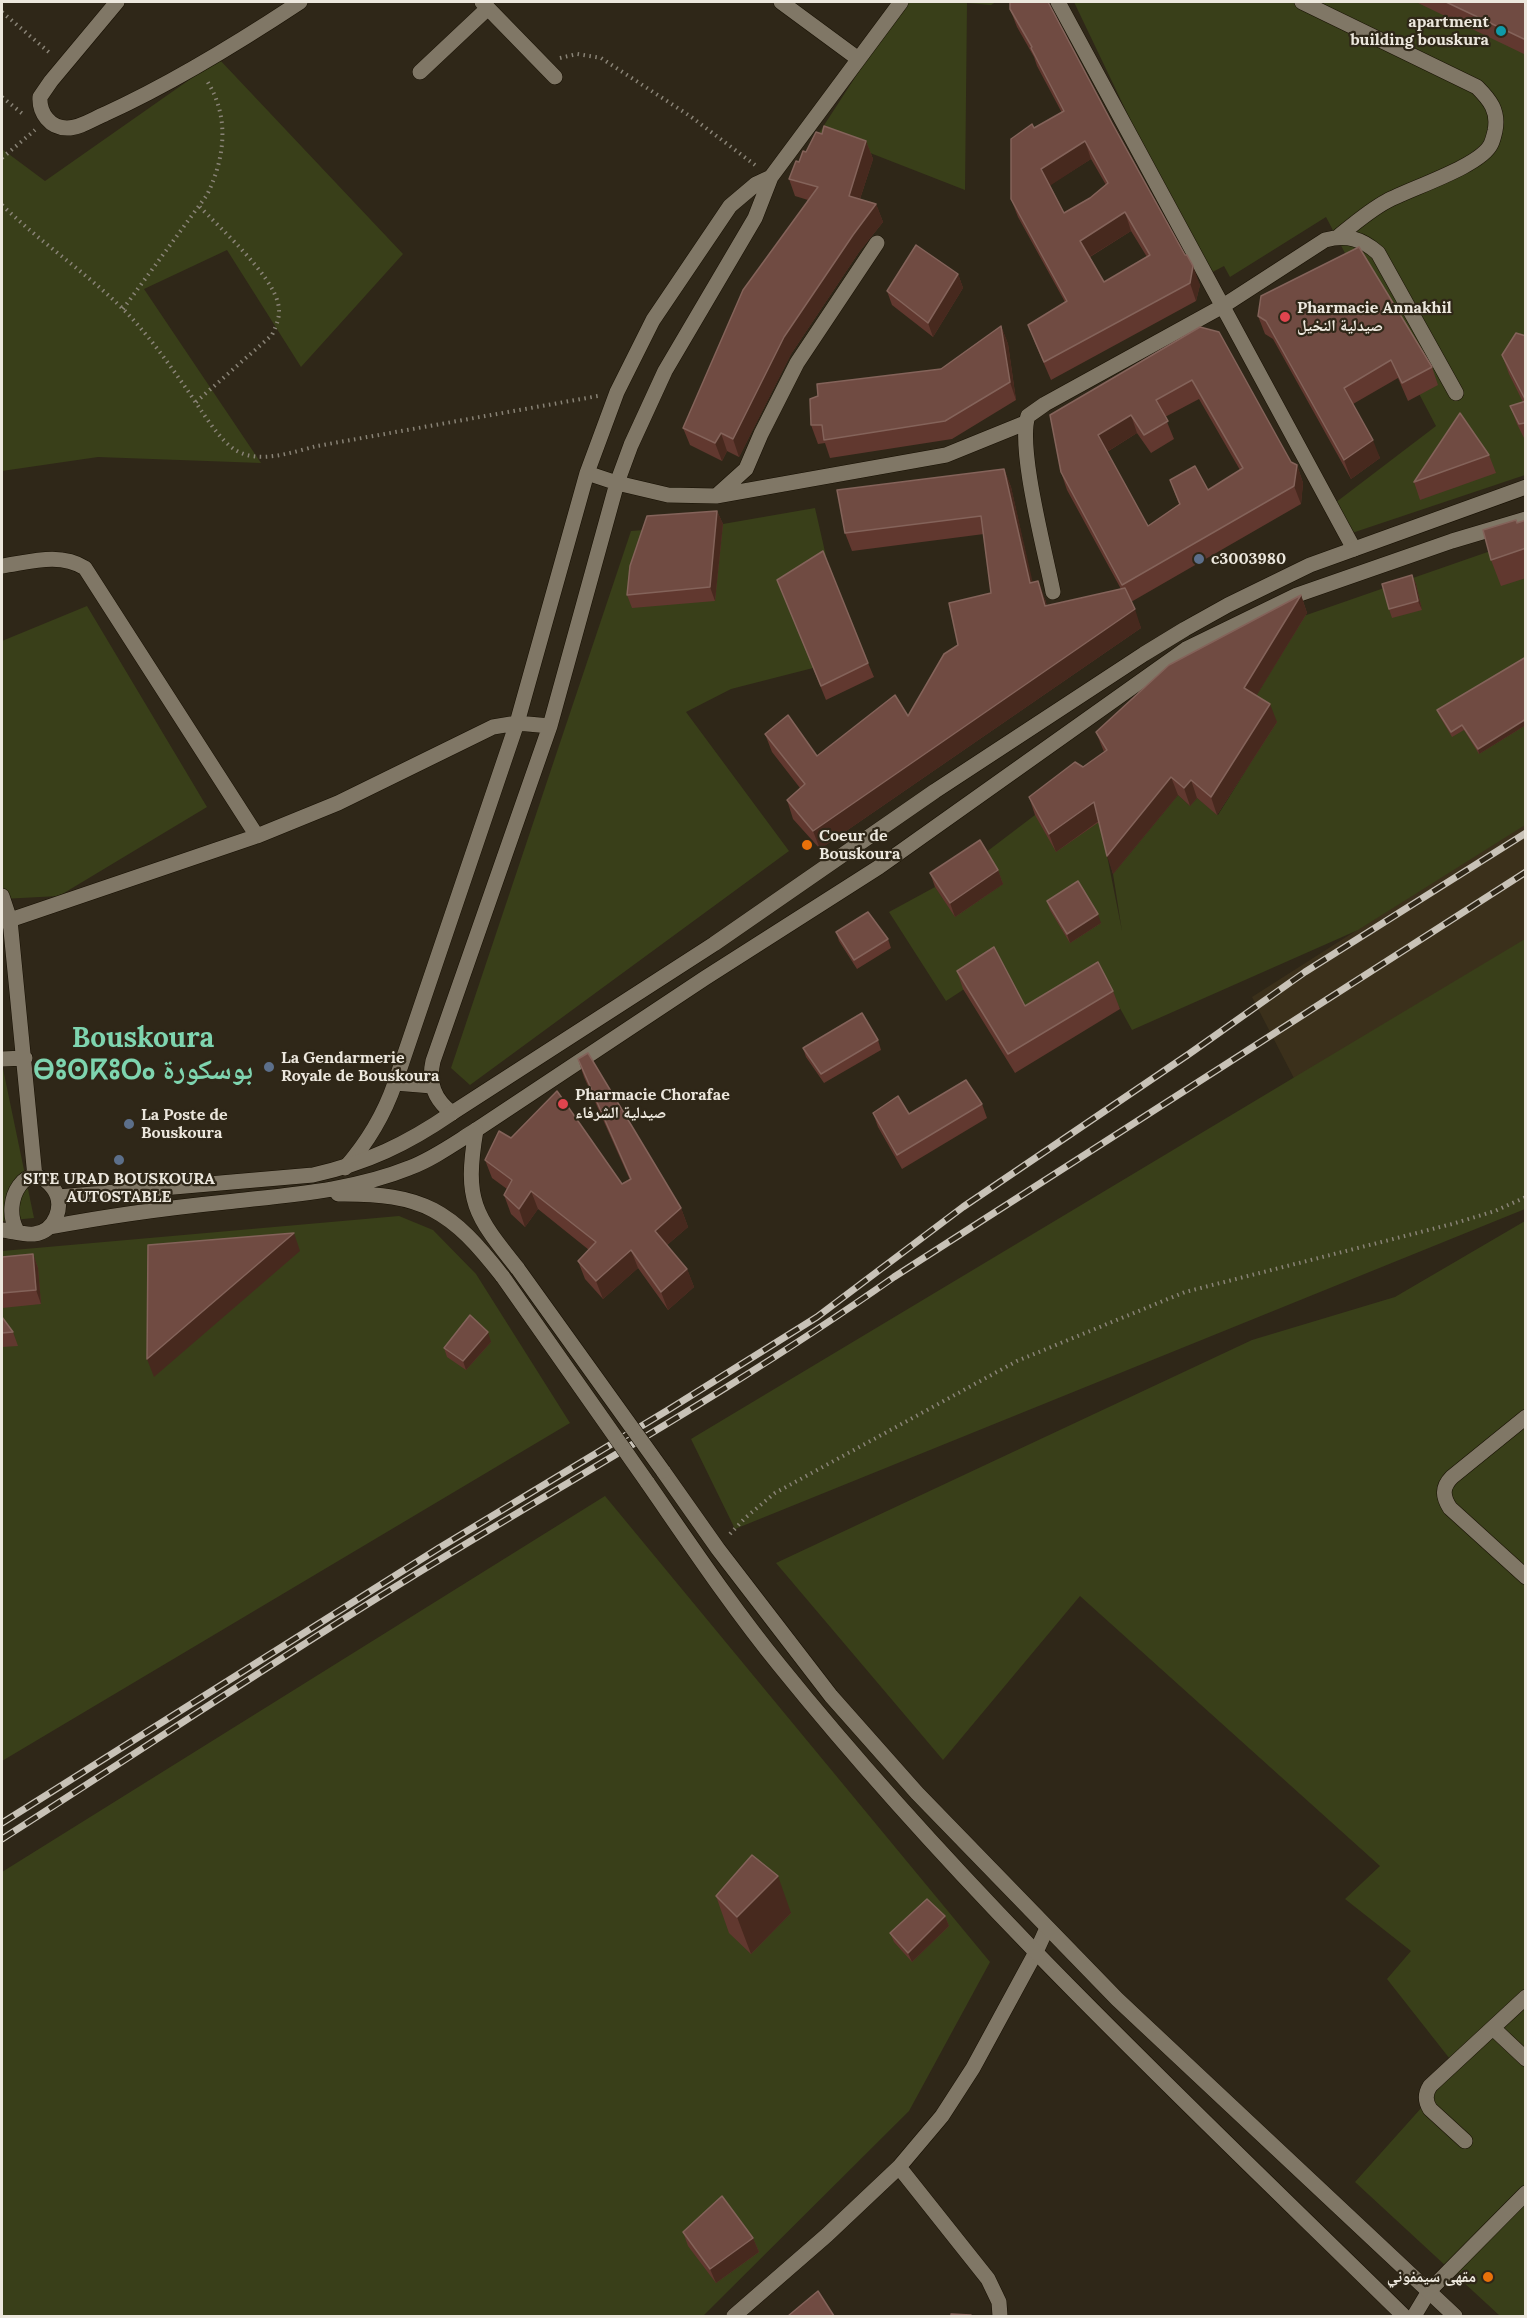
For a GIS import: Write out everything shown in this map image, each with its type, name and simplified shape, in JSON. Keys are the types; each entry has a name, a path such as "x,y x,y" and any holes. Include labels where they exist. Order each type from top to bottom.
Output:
{"street":[{"path":"117,2 40,97 43,123 59,127 77,126 124,105 246,38 300,2"},
{"path":"781,2 857,58"},
{"path":"452,1113 442,1106 432,1086 433,1061 550,726 617,483 635,435 665,371 755,218 771,177 857,58 901,2"},
{"path":"1058,2 1354,549"},
{"path":"1053,592 1027,462 1025,423 1028,416 1037,408 1223,306 1325,240 1339,236 1367,213 1387,201 1466,166 1491,146 1496,127 1496,112 1490,100 1477,87 1302,2"},
{"path":"420,72 485,5 555,77"},
{"path":"345,1168 371,1136 395,1083 517,723 587,473 617,392 653,320 725,213 742,194 771,177"},
{"path":"1339,236 1354,238 1368,244 1378,253 1456,393"},
{"path":"716,496 746,469 797,363 877,243"},
{"path":"587,473 668,495 716,496 946,455 1025,423"},
{"path":"58,1197 313,1175 345,1168 390,1151 714,944 935,791 1144,654 1228,604 1310,565 1526,487"},
{"path":"50,1227 58,1213 58,1197 53,1187 45,1180 35,1177 24,1177 14,1182 6,1190 2,1200 4,1218 9,1231 34,1234 50,1227 111,1216 293,1195 347,1186 395,1173 429,1158 476,1130 705,978 879,867 1186,649 1297,595 1452,541 1526,519"},
{"path":"2,566 62,558 85,568 257,836"},
{"path":"6,920 257,836 338,803 482,731 517,723 550,726"},
{"path":"2,896 25,1058 35,1177"},
{"path":"2,1059 25,1058"},
{"path":"395,1083 432,1086"},
{"path":"476,1130 471,1163 473,1200 488,1230 718,1549 862,1732 1117,1999 1455,2316"},
{"path":"293,1195 378,1194 396,1197 426,1206 461,1228 503,1277 722,1590 778,1664 892,1798 1036,1952 1404,2316"},
{"path":"1522,1424 1452,1477 1446,1483 1443,1492 1450,1508 1526,1576"},
{"path":"734,2316 827,2235 898,2168 942,2116 973,2068 1047,1928"},
{"path":"1465,2141 1430,2109 1427,2104 1427,2091 1526,1997"},
{"path":"1493,2028 1526,2059"},
{"path":"898,2168 988,2279 999,2302 1000,2316"},
{"path":"1414,2316 1429,2290 1526,2193"}],"path":[{"path":"2,12 65,65"},
{"path":"542,63 578,54 601,58 690,117 771,177"},
{"path":"123,309 199,206 216,177 221,162 221,118 217,100 197,65"},
{"path":"2,97 43,123 2,158"},
{"path":"2,205 123,309 235,450 243,454 263,456 617,392"},
{"path":"196,402 272,335 278,323 279,313 278,303 268,282 199,206"},
{"path":"718,1549 745,1518 775,1493 1017,1361 1185,1292 1452,1224 1495,1211 1526,1197"}],"shaded area":[{"path":"1525,823 1525,944 1297,1084 1252,997"}],"green space":[{"path":"904,2 996,2 991,5 967,3 965,190 819,133"},
{"path":"1074,2 1525,2 1525,475 1352,533 1335,503 1436,426 1326,217 1230,277 1224,266 1205,276"},
{"path":"219,59 403,254 301,367 227,250 144,289 261,463 98,457 2,471 2,149 45,181"},
{"path":"815,508 828,565 813,668 731,689 686,712 789,851 470,1085 451,1068 631,531 723,524"},
{"path":"1525,539 1525,825 1358,930 1132,1030 1105,981 1031,1025 1001,965 946,1001 889,912 935,887 955,916 1003,884 985,853 1035,815 1100,820 1122,931 1113,874 1178,795 1190,806 1197,798 1218,815 1276,722 1250,706 1298,627 1295,619"},
{"path":"87,606 207,807 59,896 2,899 2,641"},
{"path":"1525,939 1525,1209 735,1529 691,1439"},
{"path":"2,1064 34,1218 2,1221"},
{"path":"399,1216 433,1230 476,1274 570,1423 2,1761 2,1251"},
{"path":"1525,1221 1525,2316 1500,2316 1355,2182 1457,2068 1387,1979 1411,1951 1345,1899 1380,1866 1080,1596 943,1760 776,1563 1252,1340 1395,1297"},
{"path":"605,1496 990,1962 909,2111 703,2316 2,2316 2,1872"}],"building":[{"path":"1010,2 1048,2 1112,123 1193,266 1190,283 1044,362 1028,325 1067,301 1011,199 1011,139 1032,124 1034,128 1064,111 1010,9","holes":["1085,141 1108,183 1090,198 1064,213 1041,169","1125,212 1150,255 1104,282 1080,241"]},
{"path":"1446,2 1526,2 1526,40"},
{"path":"824,126 866,141 849,196 876,204 784,337 733,439 721,433 715,443 683,428 743,290 818,187 789,179 796,161 799,162 803,151 806,152 816,132 822,134"},
{"path":"916,245 958,274 928,323 887,291"},
{"path":"1359,247 1432,367 1402,383 1391,360 1344,388 1373,440 1344,460 1266,321 1258,316 1261,296"},
{"path":"1001,326 1010,382 945,421 824,440 822,425 811,425 810,399 818,396 817,384 941,369"},
{"path":"1200,327 1219,332 1291,462 1297,465 1294,486 1122,585 1061,472 1050,415","holes":["1192,380 1243,468 1208,490 1195,466 1170,480 1180,504 1148,526 1098,435 1131,415 1144,435 1168,421 1156,400"]},
{"path":"1516,333 1526,336 1526,401 1502,355"},
{"path":"1526,401 1526,424 1519,424 1510,406"},
{"path":"1460,413 1489,455 1414,482"},
{"path":"1004,469 1030,583 1038,581 1045,606 1125,588 1135,609 813,831 787,800 805,784 765,734 788,715 817,756 895,695 908,716 944,654 958,645 949,603 991,593 981,516 845,533 837,490"},
{"path":"717,511 710,587 627,595 630,566 647,516"},
{"path":"1516,520 1517,523 1526,520 1526,548 1491,560 1483,530"},
{"path":"823,551 868,663 821,686 777,580"},
{"path":"1412,575 1418,601 1389,609 1382,584"},
{"path":"1301,595 1244,688 1270,704 1211,797 1191,780 1184,788 1171,777 1107,856 1094,802 1049,834 1029,797 1075,762 1083,767 1107,750 1096,732 1169,665"},
{"path":"1526,657 1526,719 1478,749 1462,725 1451,732 1437,710"},
{"path":"980,840 998,870 950,903 930,873"},
{"path":"1078,881 1098,914 1067,934 1047,901"},
{"path":"868,912 888,939 854,960 836,932"},
{"path":"994,947 1025,1006 1098,962 1113,991 1008,1054 957,971"},
{"path":"862,1013 878,1040 821,1074 803,1048"},
{"path":"588,1053 681,1208 655,1231 687,1269 661,1292 631,1250 596,1281 578,1261 596,1242 531,1191 519,1209 504,1195 512,1180 485,1160 499,1131 511,1138 557,1091 622,1184 631,1179 578,1059"},
{"path":"966,1080 982,1104 897,1155 873,1113 898,1096 909,1114"},
{"path":"294,1233 147,1359 148,1245"},
{"path":"33,1254 36,1290 2,1293 2,1257"},
{"path":"470,1315 488,1332 463,1361 444,1348"},
{"path":"2,1317 13,1332 2,1333"},
{"path":"752,1855 778,1876 737,1917 716,1896"},
{"path":"927,1899 945,1916 908,1953 890,1933"},
{"path":"722,2196 753,2238 710,2269 683,2232"},
{"path":"818,2291 834,2316 788,2316"},
{"path":"951,2314 971,2315 971,2316 951,2316"}],"railway":[{"path":"2,1823 439,1548 817,1317 963,1207 1189,1054 1305,972 1526,833"},
{"path":"2,1839 357,1611 775,1357 894,1277 1526,872"}],"place":[{"name":"apartment building bouskura","path":"1501,31"},
{"name":"Pharmacie Annakhil صيدلية النخيل","path":"1285,317"},
{"name":"c3003980","path":"1199,559"},
{"name":"Coeur de Bouskoura","path":"807,845"},
{"name":"La Gendarmerie Royale de Bouskoura","path":"269,1067"},
{"name":"Pharmacie Chorafae صيدلية الشرفاء","path":"563,1104"},
{"name":"La Poste de Bouskoura","path":"129,1124"},
{"name":"SITE URAD BOUSKOURA AUTOSTABLE","path":"119,1160"},
{"name":"مقهى سيمفوني","path":"1488,2277"}],"district":[{"name":"Bouskoura ⴱⵓⵙⴽⵓⵔⴰ بوسكورة","path":"143,1055"}]}
